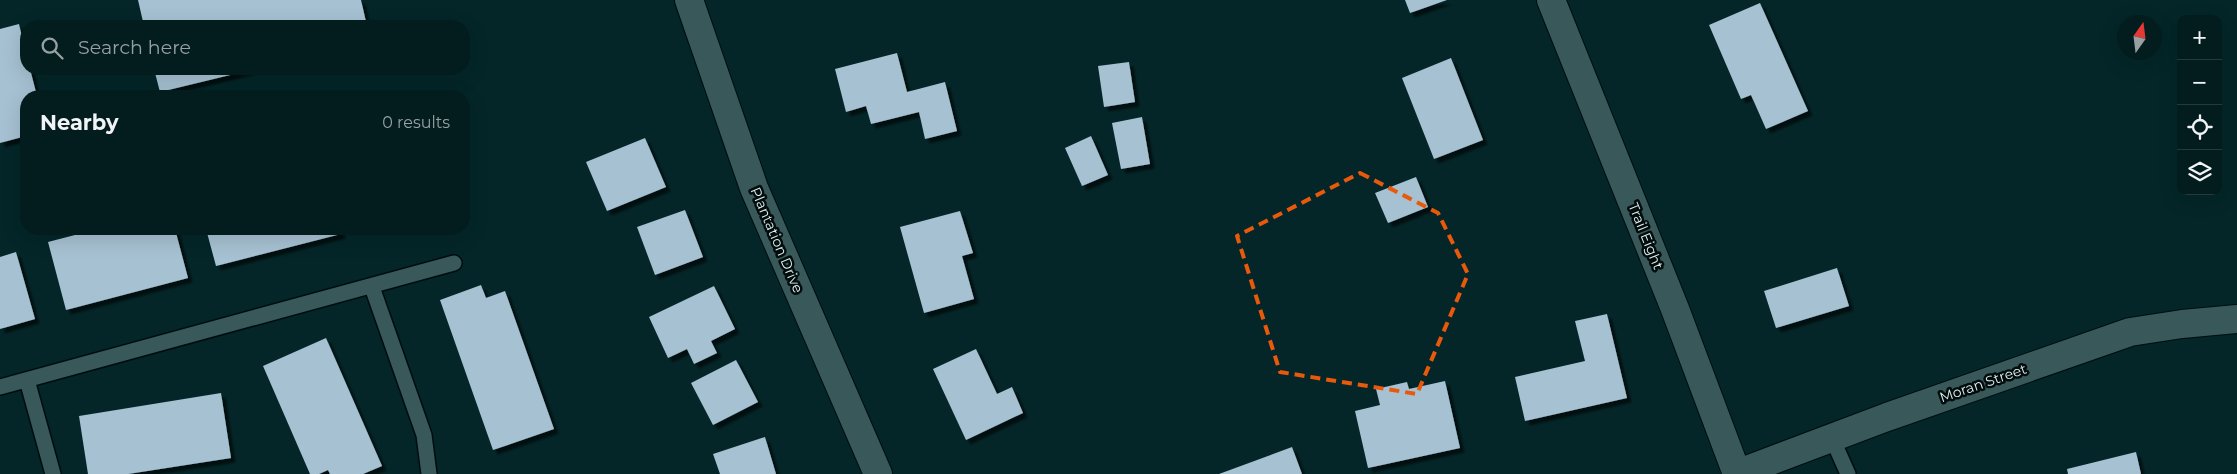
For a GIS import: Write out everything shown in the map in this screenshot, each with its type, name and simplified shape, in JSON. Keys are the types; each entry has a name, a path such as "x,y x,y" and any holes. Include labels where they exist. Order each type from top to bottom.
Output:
{"street":[{"name":"Plantation Drive","path":"690,0 754,188 878,474"},
{"name":"Trail Eight","path":"1551,0 1664,282 1737,474"},
{"name":"Moran Street","path":"1737,474 1832,438 2130,332 2182,324 2237,319"}],"lane":[{"path":"0,387 372,287 454,263"},
{"path":"372,287 424,436 429,474"},
{"path":"26,380 52,474"},
{"path":"1832,438 1848,474"}],"highlighted area":[{"path":"1360,173 1438,213 1468,274 1417,394 1280,372 1237,236"}],"building":[{"path":"138,0 361,0 366,20 143,20"},
{"path":"1405,0 1447,0 1410,13"},
{"path":"1760,3 1808,111 1766,129 1751,95 1741,99 1709,25"},
{"path":"19,24 20,75 32,75 35,90 20,90 20,138 0,143 0,29"},
{"path":"897,53 907,92 945,82 957,131 925,139 919,112 871,124 866,106 846,112 835,69"},
{"path":"1451,58 1483,140 1434,159 1402,78"},
{"path":"1129,62 1135,102 1104,107 1098,66"},
{"path":"156,75 230,75 168,90 159,90"},
{"path":"1142,117 1150,164 1121,169 1112,123"},
{"path":"1091,136 1108,175 1082,186 1065,148"},
{"path":"645,138 666,187 607,211 586,162"},
{"path":"1416,177 1428,207 1388,223 1375,193"},
{"path":"685,210 703,257 655,275 637,227"},
{"path":"960,211 973,253 962,256 974,299 924,313 900,227"},
{"path":"75,235 177,235 188,278 66,310 48,242"},
{"path":"208,235 337,235 216,266"},
{"path":"16,252 35,319 0,329 0,257"},
{"path":"1837,268 1849,306 1776,328 1764,291"},
{"path":"481,285 486,298 505,291 554,429 493,450 440,300"},
{"path":"714,286 735,329 711,341 717,353 694,364 687,349 668,358 649,317"},
{"path":"1607,314 1627,398 1525,421 1515,377 1585,361 1575,321"},
{"path":"326,338 382,466 363,474 330,474 328,470 319,474 310,474 263,366"},
{"path":"976,349 997,394 1012,387 1023,413 966,440 933,369"},
{"path":"736,360 758,402 713,425 691,383"},
{"path":"1445,381 1460,448 1368,468 1355,411 1380,405 1376,389 1407,382 1409,389"},
{"path":"221,393 231,458 128,474 88,474 79,416"},
{"path":"765,437 776,474 720,474 713,454"},
{"path":"1292,447 1302,474 1219,474"},
{"path":"2136,452 2141,474 2068,474 2067,469"}]}
